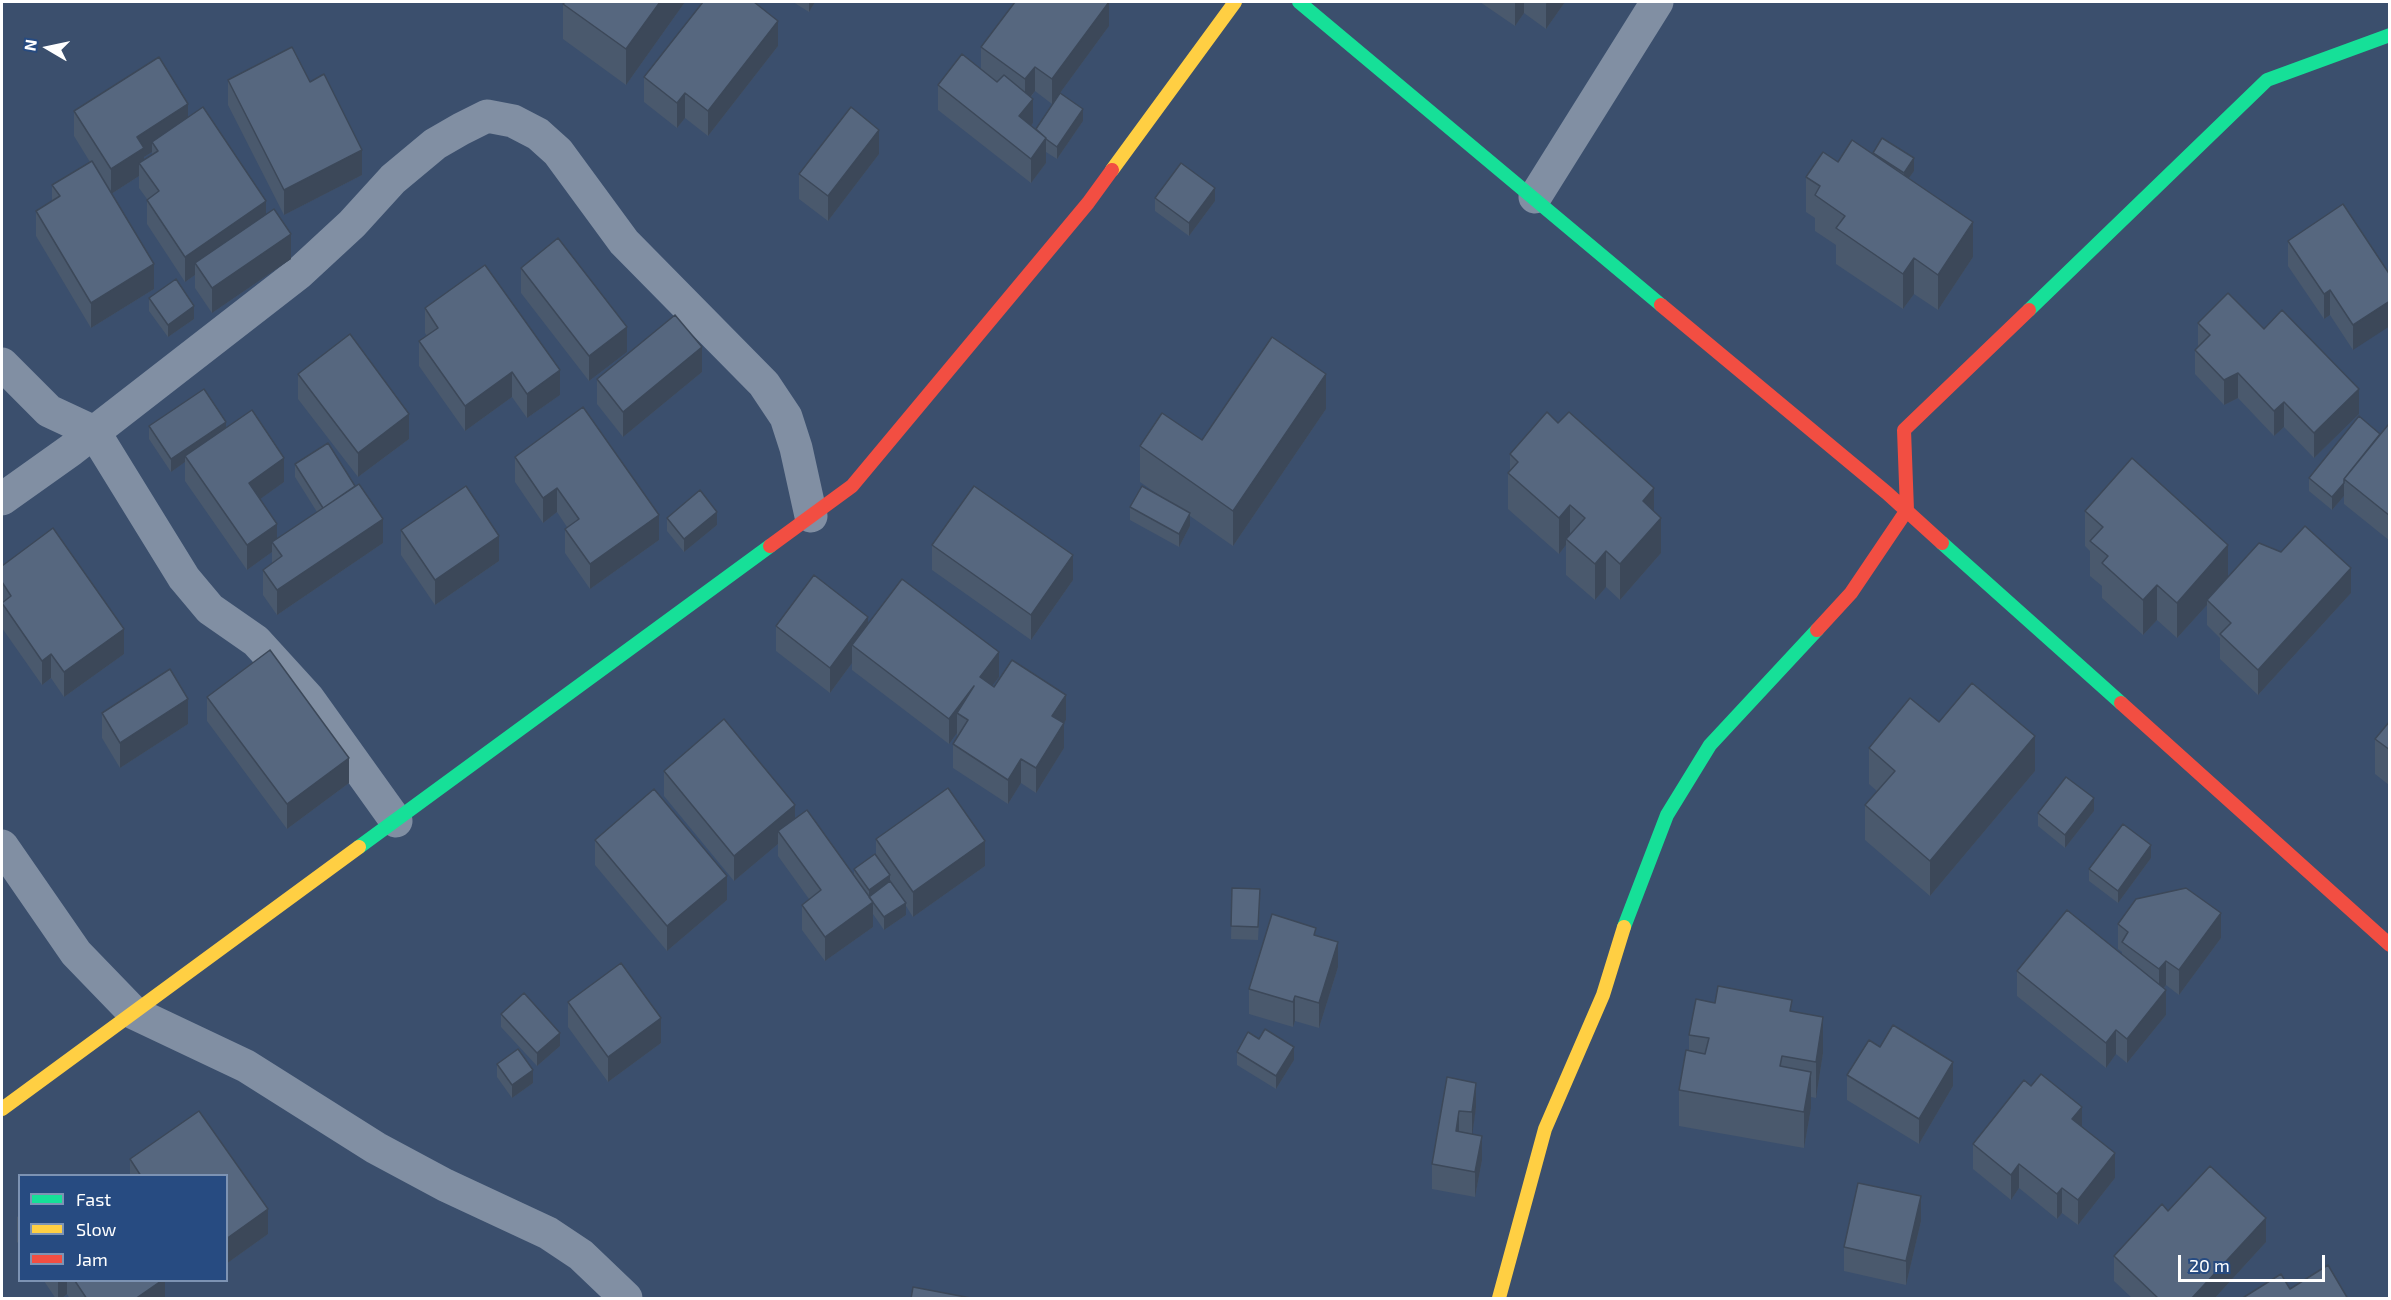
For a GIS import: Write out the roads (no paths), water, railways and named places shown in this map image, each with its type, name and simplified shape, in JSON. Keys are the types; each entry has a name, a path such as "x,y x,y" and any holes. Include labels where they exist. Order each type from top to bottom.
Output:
{"street":[{"path":"2,1109 852,486 1080,212 1235,2"},
{"path":"1299,2 1907,510 2311,877 2390,945"},
{"path":"1535,197 1658,2"},
{"path":"1499,1299 1545,1129 1603,994 1621,935 1667,815 1710,745 1851,593 1907,510 1904,430 2267,80 2390,35"},
{"path":"2,499 94,432 299,273 351,224 393,179 435,144 487,116 513,121 538,134 558,152 624,242 764,384 786,417 796,448 811,516"},
{"path":"2,364 50,411 94,432 184,578 210,609 256,641 308,698 396,821"},
{"path":"2,846 76,953 134,1013 246,1066 376,1148 445,1185 548,1233 581,1255 626,1299"}]}
